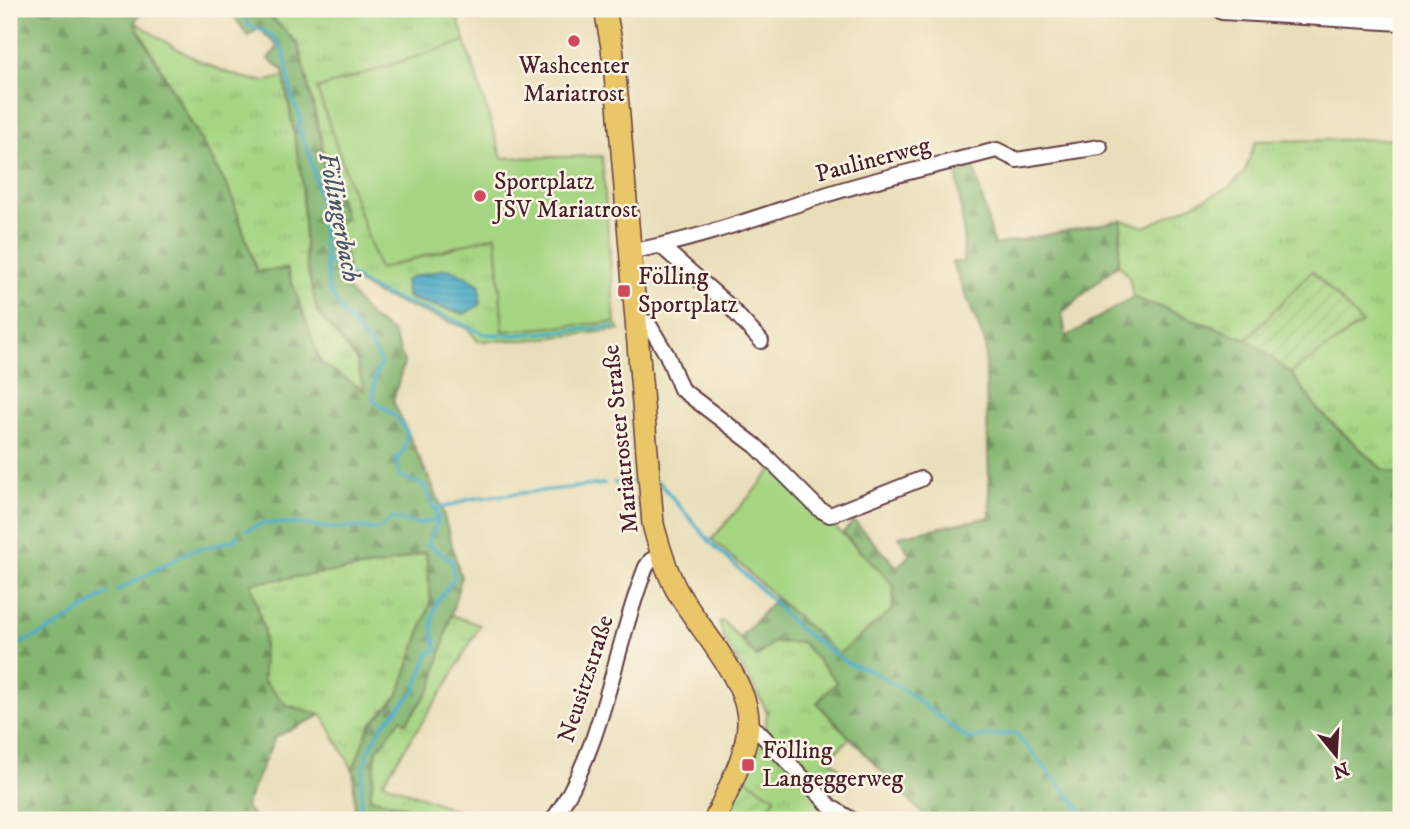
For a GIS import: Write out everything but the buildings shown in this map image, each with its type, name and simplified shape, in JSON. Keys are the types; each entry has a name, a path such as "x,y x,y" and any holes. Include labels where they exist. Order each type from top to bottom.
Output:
{"main road":[{"name":"Mariatroster Straße","path":"605,9 612,47 650,503 661,555 677,590 739,685 747,708 748,725 739,761 715,820"}],"street":[{"path":"1218,9 1222,12 1401,23"},
{"name":"Paulinerweg","path":"628,251 725,230 828,194 997,150 1017,160 1100,147"},
{"path":"661,246 728,306 761,341"},
{"name":"Mariatroster Straße","path":"634,317 648,323 667,355 681,389 756,446 820,509 830,515 921,479"},
{"name":"Neusitzstraße","path":"553,820 577,776 596,732 646,567 651,559 661,555"},
{"path":"748,725 757,730 831,807 852,820"}],"green space":[{"path":"9,9 144,9 134,22 230,192 257,271 287,269 321,363 364,390 356,359 317,311 306,261 302,180 283,70 268,59 278,47 259,28 248,36 229,9 263,9 298,44 322,143 325,184 339,197 345,218 337,224 348,267 340,280 371,318 393,333 404,362 393,401 441,505 461,578 432,687 406,723 401,719 377,750 370,798 432,813 444,820 368,820 355,817 353,770 370,725 398,696 431,601 426,552 382,565 251,583 264,630 263,680 286,705 322,715 275,737 245,806 256,820 9,820"},
{"path":"263,9 488,9 457,17 465,41 317,89 379,269 496,235 503,331 615,322 620,330 527,340 478,341 468,329 376,294 344,273 347,266 337,224 339,197 325,184 322,143 298,44","holes":["446,269 463,314 408,298 405,290 412,277"]},
{"path":"134,21 212,67 263,81 284,77 302,180 306,261 317,311 356,359 364,391 321,363 287,269 257,271 230,192"},
{"name":"Sportplatz JSV Mariatrost","path":"465,41 502,158 602,156 615,322 503,331 496,235 379,269 317,89"},
{"path":"1401,139 1401,475 1382,469 1318,410 1291,373 1362,323 1312,271 1247,339 1133,297 1129,277 1118,264 1122,220 1145,227 1228,188 1244,173 1256,141"},
{"path":"974,167 994,245 1122,220 1118,264 1062,313 1066,337 1133,297 1252,341 1291,373 1318,410 1382,469 1401,475 1401,820 958,820 953,814 942,820 928,820 817,703 837,682 802,642 772,643 757,657 740,638 776,598 839,653 892,610 894,586 843,533 854,521 897,567 910,555 899,536 990,517 985,342 952,262 963,262 964,237 957,175"},
{"path":"1312,271 1362,323 1291,373 1247,339"},
{"path":"774,468 894,586 892,610 838,654 712,539"},
{"path":"426,552 431,601 398,696 370,725 353,770 322,715 286,705 263,680 264,630 251,583 382,565"},
{"path":"451,615 480,625 449,681 383,782 465,814 473,820 444,820 432,813 370,798 377,750 401,718 406,722 432,687"},
{"path":"723,621 757,657 772,643 802,642 837,682 817,703 850,738 830,758 846,776 821,803 842,820 764,820 774,797 743,777 752,745 765,727 767,712 724,639 719,622"},
{"path":"743,777 775,797 764,820 739,820 727,813"}],"water":[{"path":"446,269 456,271 480,285 480,305 464,314 408,298 405,281"}],"waterway":[{"name":"Föllingerbach","path":"245,9 248,26 272,36 283,52 292,97 301,118 298,128 311,157 320,204 329,290 342,312 374,350 381,363 375,378 373,400 395,416 407,431 405,448 396,460 400,476 425,486 439,519 427,544 452,561 454,579 437,602 432,619 437,650 429,653 415,691 383,725 368,752 362,779 360,820"},
{"path":"325,260 359,280"},
{"path":"362,283 384,295 484,334 515,335 614,327"},
{"path":"614,483 631,482"},
{"path":"659,482 711,543 771,599 795,626 849,664 870,670 907,692 968,739 1015,733 1090,820"},
{"path":"436,508 469,499 604,484"},
{"path":"246,530 264,523 378,530 393,518 418,524 439,519"},
{"path":"117,591 188,552 234,540 238,535"},
{"path":"9,647 48,631 108,593"},
{"path":"360,815 382,820"},
{"path":"401,820 413,820"}],"place":[{"name":"Washcenter Mariatrost","path":"574,41"},
{"name":"Sportplatz JSV Mariatrost","path":"480,196"},
{"name":"Fölling Sportplatz","path":"624,291"},
{"name":"Fölling Langeggerweg","path":"748,765"}]}
